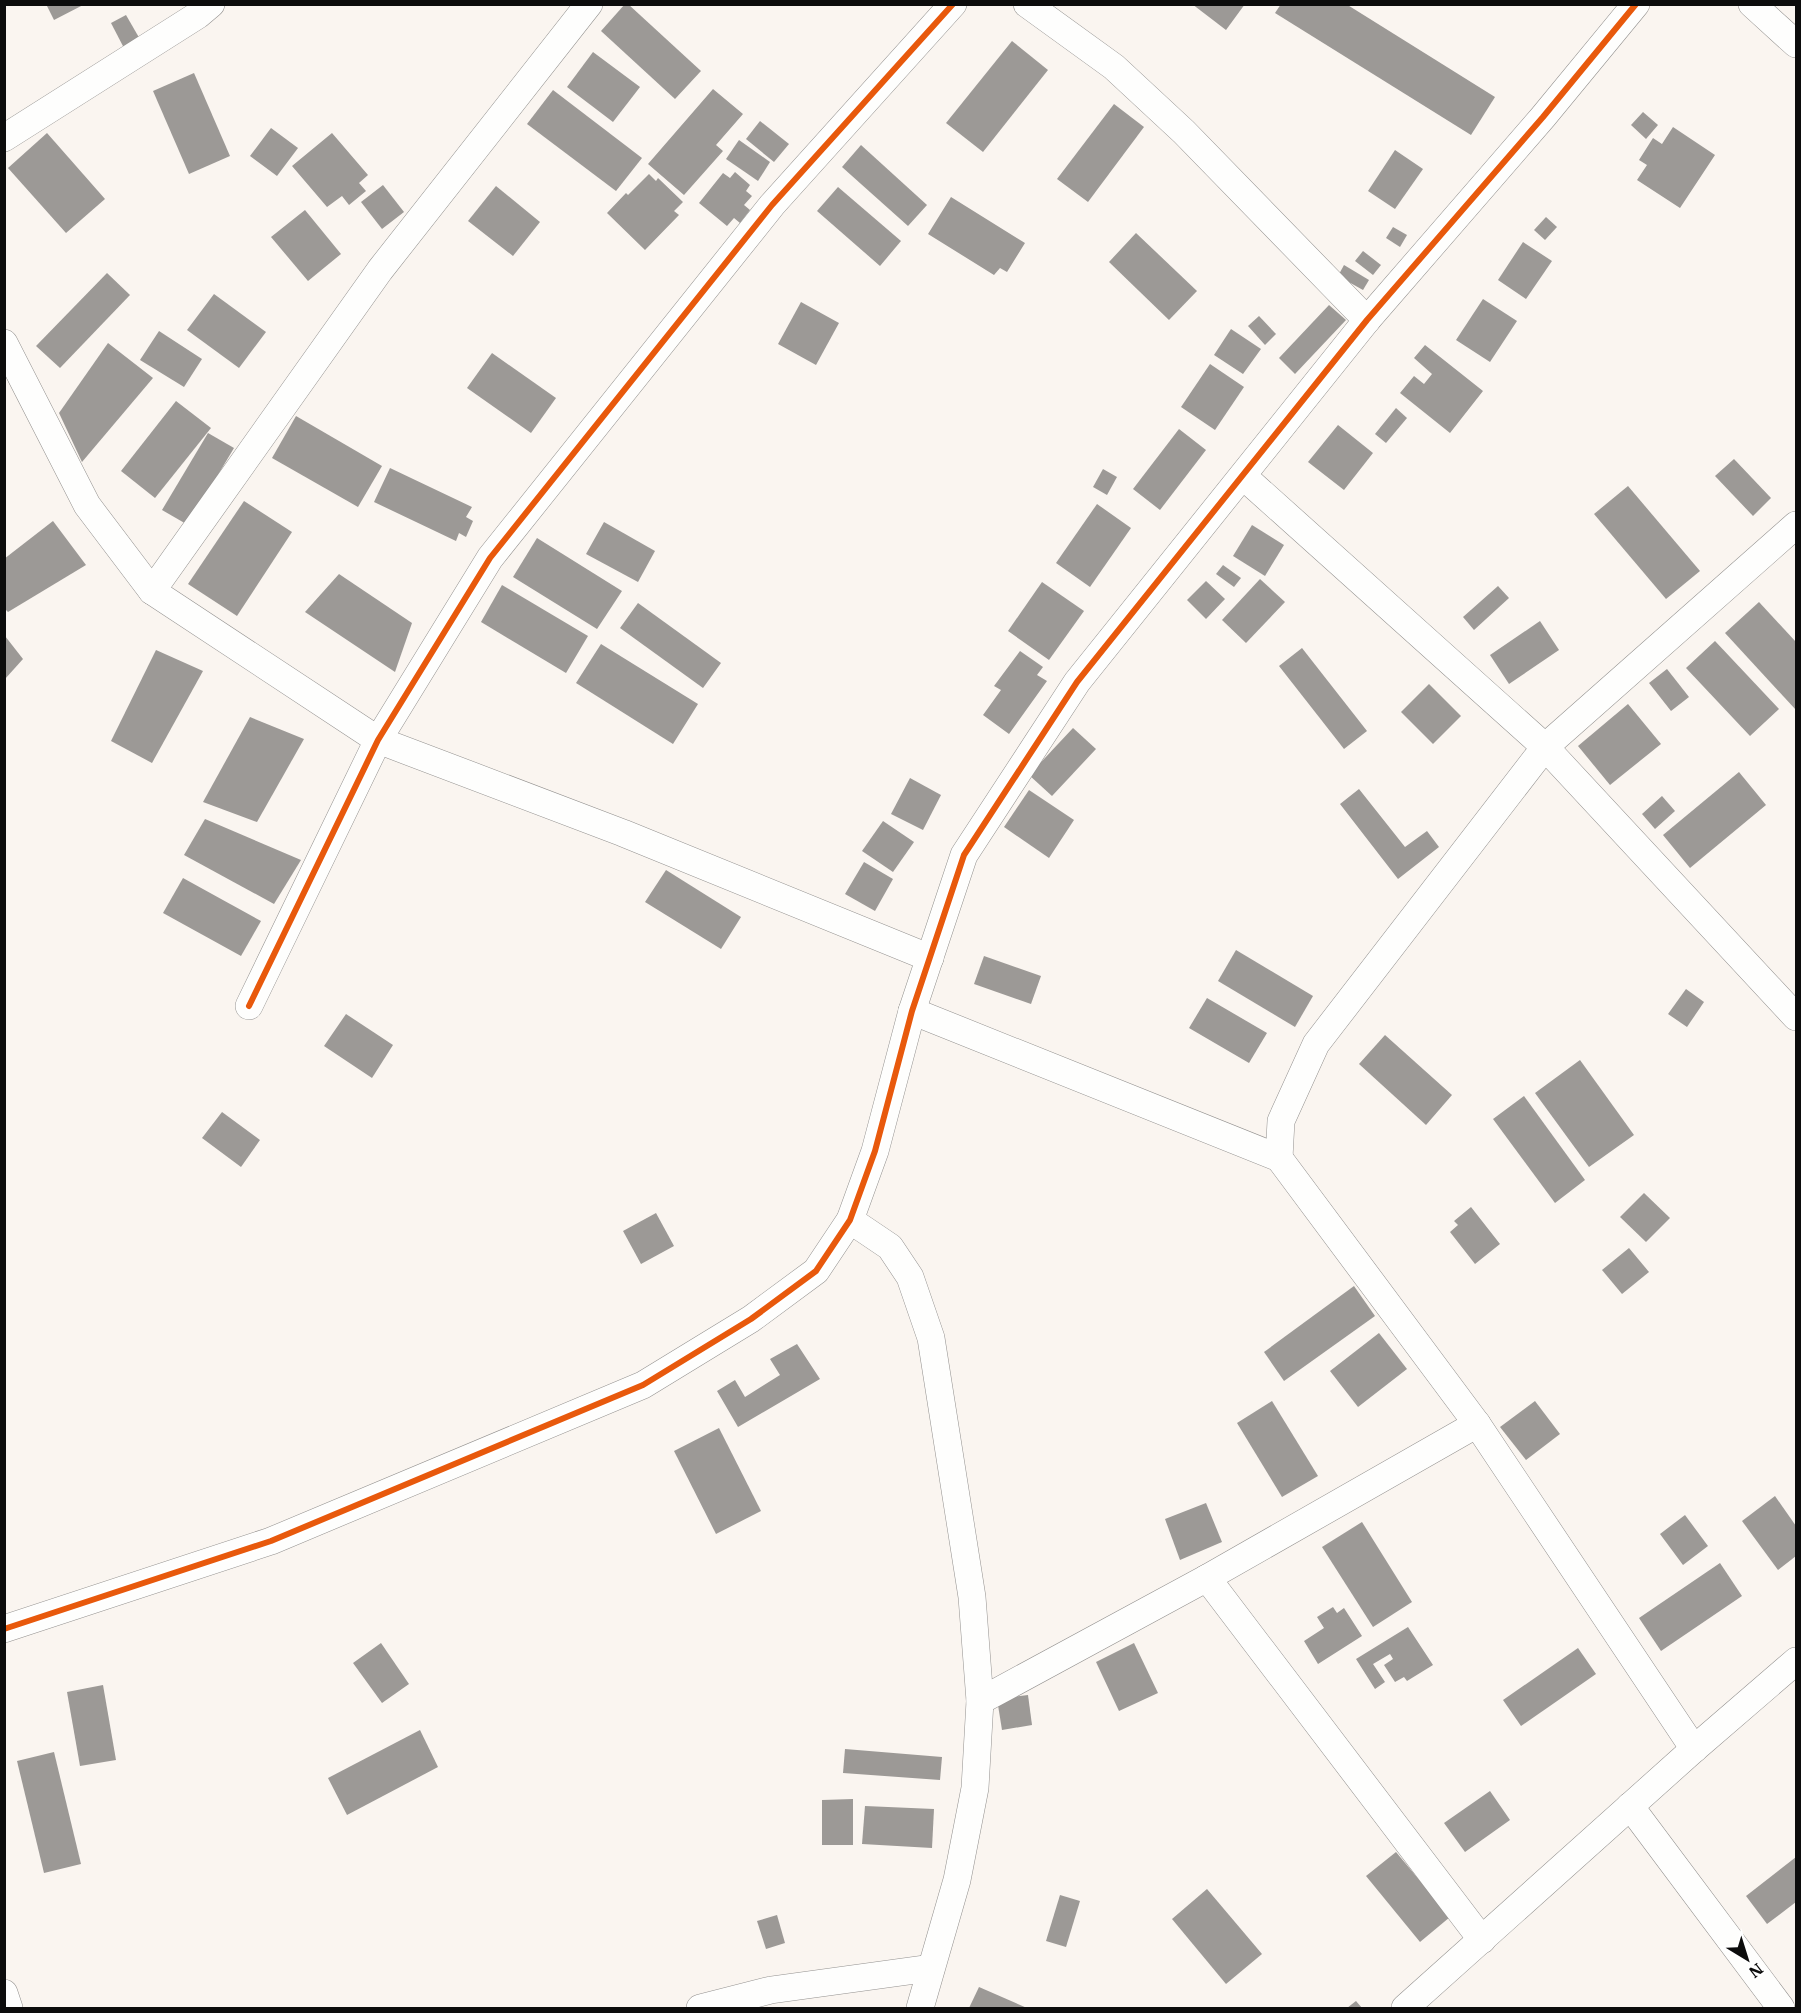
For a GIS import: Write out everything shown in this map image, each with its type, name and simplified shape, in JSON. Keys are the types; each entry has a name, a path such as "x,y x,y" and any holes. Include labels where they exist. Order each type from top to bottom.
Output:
{"street":[{"path":"4,138 198,15 211,4"},
{"path":"153,591 380,270 589,4"},
{"path":"249,1006 378,740 490,558 772,205 953,4"},
{"path":"1027,4 1114,67 1184,132 1367,320"},
{"path":"4,1629 271,1541 643,1385 751,1319 816,1271 850,1220 875,1151 912,1011 964,855 970,845 1077,682 1367,320 1543,117 1636,4"},
{"path":"1752,4 1797,44"},
{"path":"4,343 87,505 153,591 378,740 623,833 930,958"},
{"path":"1243,476 1545,747 1797,1017"},
{"path":"1279,1158 1281,1121 1316,1044 1545,747 1797,525"},
{"path":"912,1011 1279,1158 1476,1424 1694,1749"},
{"path":"850,1220 890,1247 910,1277 931,1338 972,1597 980,1701 975,1788 957,1880 920,2008"},
{"path":"980,1701 1207,1578 1476,1424"},
{"path":"1207,1578 1482,1940"},
{"path":"1405,2008 1694,1749 1797,1660"},
{"path":"1630,1806 1781,2008"},
{"path":"700,2008 771,1990 931,1968"},
{"path":"4,1993 9,2008"}],"building":[{"path":"46,4 85,4 54,20"},
{"path":"625,4 628,4 701,71 675,99 601,31"},
{"path":"1192,4 1245,4 1226,30"},
{"path":"1281,4 1346,4 1495,97 1471,135 1275,13"},
{"path":"126,15 141,41 125,50 111,23"},
{"path":"1012,41 1048,70 983,152 946,123"},
{"path":"593,52 640,87 613,122 567,87"},
{"path":"194,73 230,156 189,174 153,91"},
{"path":"713,89 743,114 716,145 723,151 684,195 648,164"},
{"path":"553,90 642,158 616,191 527,124"},
{"path":"1114,104 1144,127 1088,202 1057,179"},
{"path":"1643,112 1658,125 1646,139 1631,125"},
{"path":"760,121 789,144 774,162 746,139"},
{"path":"1673,127 1715,155 1680,208 1637,180 1647,165 1639,160 1653,138 1662,144"},
{"path":"271,128 298,148 277,176 250,156"},
{"path":"47,133 105,199 66,233 8,168"},
{"path":"332,133 368,175 359,183 366,191 349,205 342,196 327,207 292,166"},
{"path":"739,140 770,162 758,181 726,159"},
{"path":"861,145 927,205 908,226 842,167"},
{"path":"1395,150 1423,169 1395,209 1368,191"},
{"path":"735,172 750,185 746,191 752,196 744,205 750,210 740,223 734,218 727,226 699,203 723,173 730,178"},
{"path":"649,174 656,181 658,178 683,202 674,211 679,215 645,250 607,213"},
{"path":"383,185 404,212 382,229 361,202"},
{"path":"496,186 540,222 513,256 468,221"},
{"path":"838,187 901,241 880,266 817,211"},
{"path":"951,197 1025,243 1007,272 1000,268 994,275 928,234"},
{"path":"305,210 341,254 308,281 271,237"},
{"path":"1546,217 1557,227 1545,240 1534,230"},
{"path":"1393,227 1407,235 1400,247 1386,238"},
{"path":"1136,233 1197,291 1169,320 1109,262"},
{"path":"1523,242 1552,261 1526,299 1498,280"},
{"path":"1363,251 1381,265 1373,275 1355,261"},
{"path":"1344,265 1369,280 1363,290 1338,276"},
{"path":"107,273 130,295 60,368 36,346"},
{"path":"214,294 266,332 239,368 187,330"},
{"path":"1483,299 1517,321 1490,362 1456,340"},
{"path":"801,302 839,323 816,365 778,344"},
{"path":"1329,305 1346,320 1295,374 1279,358"},
{"path":"1259,316 1276,334 1265,345 1248,326"},
{"path":"1231,329 1261,349 1243,374 1214,355"},
{"path":"159,331 202,359 184,387 140,360"},
{"path":"108,343 153,378 82,462 59,413"},
{"path":"1425,345 1483,391 1450,433 1400,393 1414,376 1424,384 1432,374 1414,358"},
{"path":"492,353 556,398 531,433 467,388"},
{"path":"1210,364 1244,387 1215,430 1181,407"},
{"path":"176,401 211,428 155,498 121,471"},
{"path":"1396,408 1407,418 1386,443 1375,434"},
{"path":"296,416 382,466 358,507 272,458"},
{"path":"1338,425 1373,453 1344,490 1308,462"},
{"path":"1179,429 1206,450 1160,510 1133,489"},
{"path":"208,433 234,448 188,525 162,510"},
{"path":"1734,459 1771,498 1753,516 1715,476"},
{"path":"390,468 472,507 466,517 473,521 466,537 459,533 456,541 374,502"},
{"path":"1103,469 1117,477 1107,495 1093,487"},
{"path":"1628,486 1700,571 1666,599 1594,514"},
{"path":"244,501 292,532 237,616 188,584"},
{"path":"1097,504 1131,528 1090,587 1056,563"},
{"path":"53,521 86,565 8,612 4,608 4,559"},
{"path":"604,522 655,551 638,582 586,554"},
{"path":"1252,525 1284,545 1265,576 1233,556"},
{"path":"537,538 622,591 597,629 513,577"},
{"path":"1223,565 1241,578 1234,587 1216,574"},
{"path":"339,574 412,623 395,672 305,612"},
{"path":"1260,579 1285,602 1246,643 1222,620"},
{"path":"1206,581 1225,599 1206,619 1187,600"},
{"path":"1042,582 1084,611 1049,660 1008,631"},
{"path":"502,585 588,636 566,673 481,622"},
{"path":"1498,586 1509,598 1474,630 1463,617"},
{"path":"1759,602 1796,642 1796,710 1725,633"},
{"path":"638,603 721,663 703,688 620,628"},
{"path":"1540,621 1559,650 1509,684 1490,655"},
{"path":"5,636 23,659 5,679"},
{"path":"1715,641 1779,709 1750,736 1686,668"},
{"path":"601,644 698,704 673,744 576,683"},
{"path":"1302,648 1367,731 1344,749 1279,666"},
{"path":"156,650 203,671 152,763 111,741"},
{"path":"1020,651 1043,667 1037,675 1047,681 1009,734 983,715 1001,690 994,686"},
{"path":"1667,669 1689,697 1671,711 1649,683"},
{"path":"1429,684 1461,716 1433,744 1401,712"},
{"path":"1628,704 1661,744 1610,785 1578,746"},
{"path":"250,717 304,739 257,822 203,802"},
{"path":"1073,728 1096,749 1052,796 1029,775"},
{"path":"1739,772 1766,805 1690,868 1663,835"},
{"path":"910,778 941,795 923,830 891,814"},
{"path":"1359,789 1405,847 1427,831 1439,847 1398,879 1340,804"},
{"path":"1029,790 1074,820 1049,858 1004,827"},
{"path":"1662,796 1675,811 1655,829 1642,814"},
{"path":"205,819 301,860 274,904 184,855"},
{"path":"883,821 914,842 893,872 862,851"},
{"path":"864,862 893,879 875,911 845,894"},
{"path":"666,870 741,917 721,949 645,902"},
{"path":"183,878 261,921 241,956 163,913"},
{"path":"1236,950 1313,996 1295,1027 1218,981"},
{"path":"984,956 1041,976 1031,1004 974,984"},
{"path":"1686,989 1704,1002 1687,1027 1668,1014"},
{"path":"1207,998 1267,1033 1249,1063 1189,1028"},
{"path":"346,1014 393,1045 372,1078 324,1046"},
{"path":"1385,1035 1452,1095 1426,1125 1359,1064"},
{"path":"1580,1060 1634,1135 1589,1167 1535,1093"},
{"path":"1524,1096 1585,1180 1555,1203 1493,1119"},
{"path":"222,1112 260,1140 241,1167 202,1138"},
{"path":"1644,1193 1670,1218 1646,1242 1620,1217"},
{"path":"1471,1207 1500,1244 1475,1264 1450,1232 1458,1225 1454,1221"},
{"path":"656,1213 674,1246 641,1264 623,1231"},
{"path":"1629,1248 1649,1272 1622,1294 1602,1270"},
{"path":"1354,1286 1375,1316 1284,1381 1264,1352"},
{"path":"1379,1333 1407,1369 1358,1407 1330,1371"},
{"path":"797,1344 820,1379 738,1427 717,1391 735,1380 745,1397 780,1375 770,1359"},
{"path":"1272,1401 1318,1476 1282,1497 1237,1423"},
{"path":"1535,1401 1560,1434 1526,1460 1500,1427"},
{"path":"719,1428 761,1511 716,1534 674,1451"},
{"path":"1775,1496 1796,1526 1796,1556 1778,1570 1742,1521"},
{"path":"1206,1503 1222,1542 1180,1560 1165,1519"},
{"path":"1685,1515 1708,1546 1683,1565 1660,1534"},
{"path":"1362,1522 1412,1602 1373,1627 1322,1547"},
{"path":"1720,1563 1742,1596 1661,1651 1639,1618"},
{"path":"1333,1607 1337,1613 1344,1608 1362,1636 1318,1664 1304,1641 1324,1628 1317,1617"},
{"path":"1408,1627 1433,1665 1407,1681 1404,1677 1395,1682 1384,1665 1393,1659 1390,1654 1373,1664 1385,1682 1375,1689 1356,1659"},
{"path":"381,1643 409,1684 382,1703 353,1663"},
{"path":"1134,1643 1158,1693 1119,1711 1096,1662"},
{"path":"1578,1648 1596,1674 1521,1726 1503,1700"},
{"path":"103,1685 116,1760 80,1766 67,1692"},
{"path":"1028,1695 1032,1725 1002,1730 997,1699"},
{"path":"420,1730 438,1767 347,1815 328,1778"},
{"path":"845,1749 942,1757 940,1780 843,1773"},
{"path":"54,1752 81,1864 44,1873 17,1761"},
{"path":"1490,1791 1510,1820 1465,1852 1444,1823"},
{"path":"853,1799 853,1845 822,1845 822,1800"},
{"path":"865,1806 934,1809 932,1848 862,1844"},
{"path":"1396,1852 1450,1917 1420,1942 1366,1876"},
{"path":"1796,1857 1796,1902 1767,1924 1746,1896"},
{"path":"1207,1889 1262,1954 1226,1984 1172,1919"},
{"path":"1060,1895 1080,1901 1066,1947 1046,1941"},
{"path":"777,1915 785,1943 766,1949 757,1921"},
{"path":"979,1987 1027,2008 969,2008"},
{"path":"1356,2001 1362,2008 1347,2008"}],"cycle path":[{"path":"249,1006 378,740 490,558 772,205 953,4"},
{"path":"4,1629 271,1541 643,1385 751,1319 816,1271 850,1220 875,1151 912,1011 964,855 1077,682 1367,320 1543,117 1636,4"}]}
